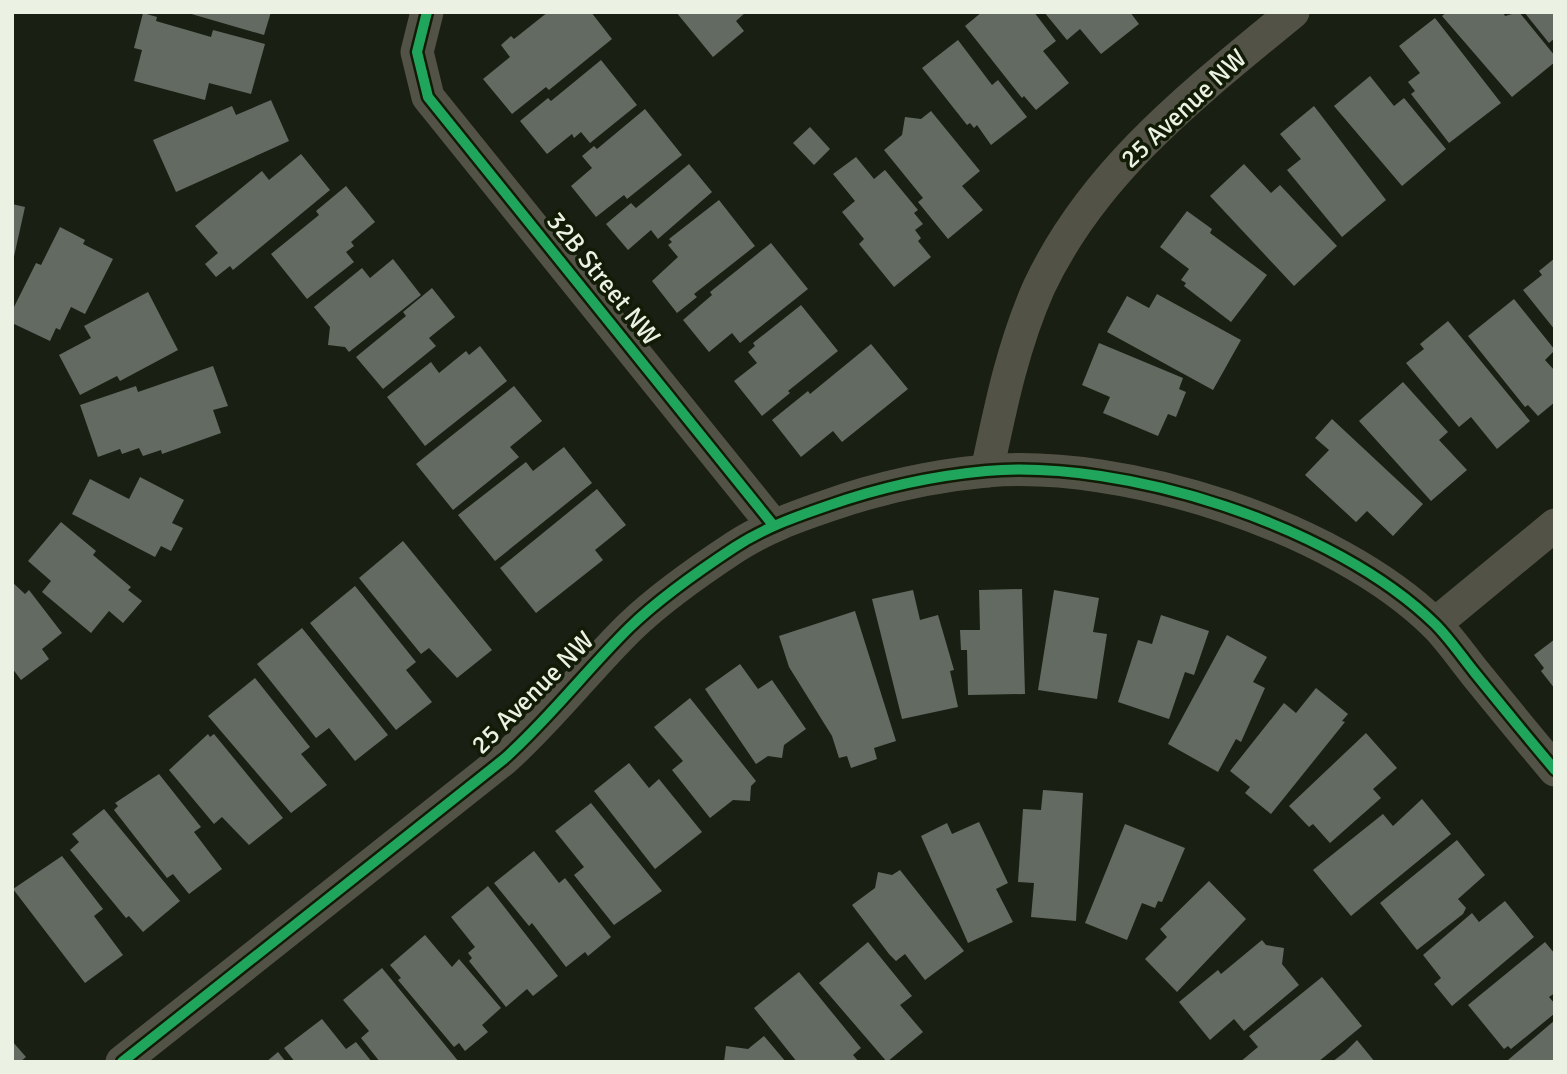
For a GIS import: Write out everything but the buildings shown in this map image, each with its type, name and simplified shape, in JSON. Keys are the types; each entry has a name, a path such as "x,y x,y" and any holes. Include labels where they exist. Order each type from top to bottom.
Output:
{"street":[{"name":"32B Street NW","path":"427,12 417,52 428,97 773,525"},
{"name":"25 Avenue NW","path":"122,1062 504,759 541,724 633,624 735,547 773,525 871,491 987,471 1002,401 1020,338 1040,286 1066,242 1103,188 1142,140 1189,97 1293,12"},
{"path":"987,471 1034,470 1126,481 1234,509 1335,554 1389,588 1435,624 1555,770"},
{"path":"1435,624 1555,526"}],"cycle path":[{"path":"427,12 417,52 428,97 773,525"},
{"path":"122,1062 504,759 630,627 655,605 757,534 803,514 885,488 986,471 1041,470 1101,476 1163,488 1225,506 1286,529 1342,557 1393,589 1435,624 1555,770"}]}
